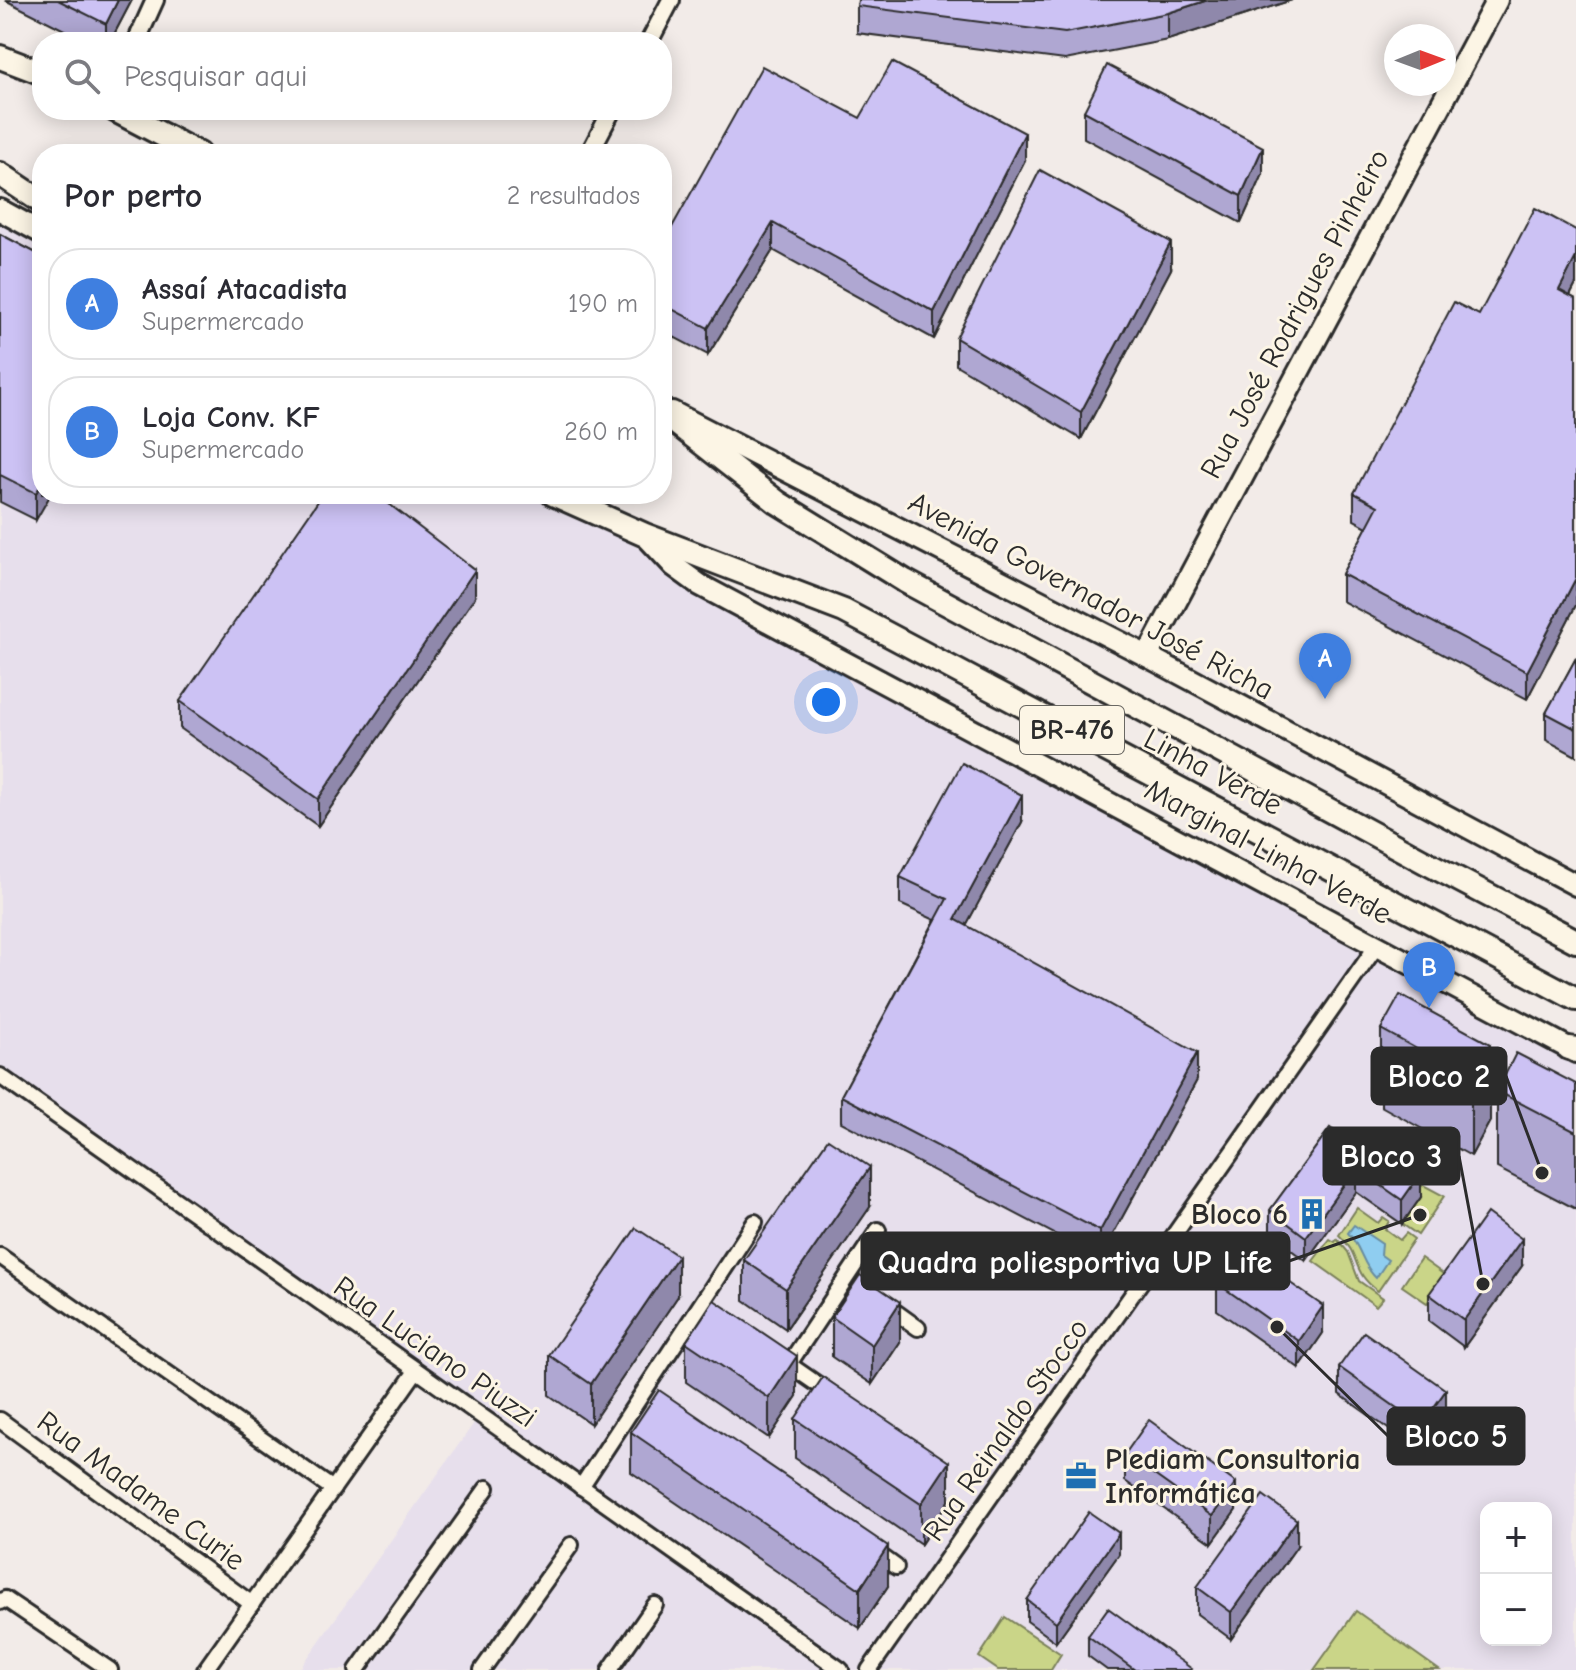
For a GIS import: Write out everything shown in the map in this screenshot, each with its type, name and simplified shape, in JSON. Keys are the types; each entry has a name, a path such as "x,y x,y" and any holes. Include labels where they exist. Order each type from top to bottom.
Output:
{"highway":[{"path":"0,57 32,69"},
{"path":"134,120 180,144"},
{"path":"0,174 32,195"},
{"name":"Linha Verde","path":"672,418 777,502 905,581 1576,941"},
{"name":"Linha Verde","path":"575,504 645,535 844,611 1576,999"}],"main road":[{"name":"Rua José Rodrigues Pinheiro","path":"1147,656 1497,0"},
{"path":"0,45 32,66"},
{"path":"0,210 32,228"},
{"name":"Avenida Governador José Richa","path":"672,415 1147,656 1576,885"},
{"name":"Marginal Linha Verde","path":"645,535 674,566 700,585 1574,1050"}],"street":[{"path":"141,32 155,0"},
{"path":"654,32 671,0"},
{"path":"594,144 607,120"},
{"name":"Rua Reinaldo Stocco","path":"869,1670 1378,944"},
{"name":"Rua Luciano Piuzzi","path":"0,1076 841,1670"},
{"path":"581,1487 650,1396 708,1309 755,1222"},
{"path":"789,1364 858,1286 878,1230"},
{"path":"0,1256 333,1489"},
{"path":"858,1286 918,1328"},
{"path":"764,1347 849,1407"},
{"path":"205,1670 416,1371"},
{"name":"Rua Madame Curie","path":"0,1420 252,1604"},
{"path":"357,1670 487,1488"},
{"path":"858,1541 896,1567"},
{"path":"482,1670 571,1545"},
{"path":"3,1600 110,1670"},
{"path":"610,1670 655,1605"}],"shaded area":[{"path":"0,210 32,228 32,504 566,504 700,585 1576,1055 1576,1670 299,1670 479,1416 0,1076"}],"green space":[{"path":"1397,1171 1444,1196 1418,1235 1402,1224 1421,1197"},
{"path":"1357,1208 1378,1223 1383,1217 1389,1221 1385,1229 1400,1240 1406,1233 1414,1239 1378,1291 1363,1277 1351,1250 1339,1235"},
{"path":"1330,1239 1335,1242 1337,1239 1348,1252 1359,1281 1383,1298 1376,1306 1313,1261"},
{"path":"1421,1258 1446,1276 1427,1303 1402,1286"},
{"path":"1356,1611 1439,1670 1314,1670"},
{"path":"1005,1617 1061,1654 1051,1670 998,1670 979,1657"}],"water":[{"path":"1354,1225 1382,1244 1381,1255 1388,1260 1376,1278 1348,1233"}],"building":[{"path":"58,0 118,0 106,24"},
{"path":"858,0 1208,0 1168,13 1065,33 857,6"},
{"path":"892,62 1025,133 934,312 773,223 708,328 672,309 672,227 762,66 860,118"},
{"path":"1107,65 1263,147 1241,196 1084,111"},
{"path":"1040,170 1171,242 1081,412 956,338"},
{"path":"1535,208 1576,230 1576,257 1559,290 1576,299 1576,578 1527,672 1342,574 1378,506 1354,493 1454,302 1479,315"},
{"path":"0,234 32,251 32,491 0,475"},
{"path":"316,504 389,504 475,570 318,799 180,701"},
{"path":"1576,658 1576,729 1546,713"},
{"path":"962,763 1022,795 955,919 1197,1053 1100,1231 841,1096 947,899 900,877"},
{"path":"1400,995 1490,1044 1471,1079 1381,1029"},
{"path":"1516,1053 1576,1084 1576,1132 1497,1091"},
{"path":"1330,1128 1380,1165 1389,1151 1421,1173 1402,1200 1356,1168 1306,1237 1270,1210"},
{"path":"828,1139 870,1167 786,1289 744,1260"},
{"path":"1487,1213 1522,1239 1464,1320 1429,1294"},
{"path":"636,1228 678,1256 591,1384 549,1355"},
{"path":"1242,1249 1323,1306 1299,1341 1217,1283"},
{"path":"860,1275 900,1302 872,1345 832,1317"},
{"path":"714,1300 797,1356 769,1398 686,1342"},
{"path":"1364,1332 1446,1390 1421,1425 1339,1367"},
{"path":"823,1377 949,1462 921,1504 795,1419"},
{"path":"659,1390 888,1546 860,1589 631,1432"},
{"path":"1149,1420 1236,1483 1212,1516 1125,1454"},
{"path":"1263,1495 1297,1520 1231,1612 1197,1587"},
{"path":"1089,1512 1119,1533 1056,1622 1027,1600"},
{"path":"1108,1608 1192,1669 1135,1670 1088,1636"}],"place":[{"name":"Assaí Atacadista","path":"1325,699"},
{"name":"Loja Conv. KF","path":"1429,1008"},
{"name":"Bloco 2","path":"1542,1173"},
{"name":"Bloco 6","path":"1312,1214"},
{"name":"Quadra poliesportiva UP Life","path":"1420,1215"},
{"name":"Bloco 3","path":"1483,1284"},
{"name":"Bloco 5","path":"1277,1327"},
{"name":"Plediam Consultoria Informática","path":"1081,1476"}]}
